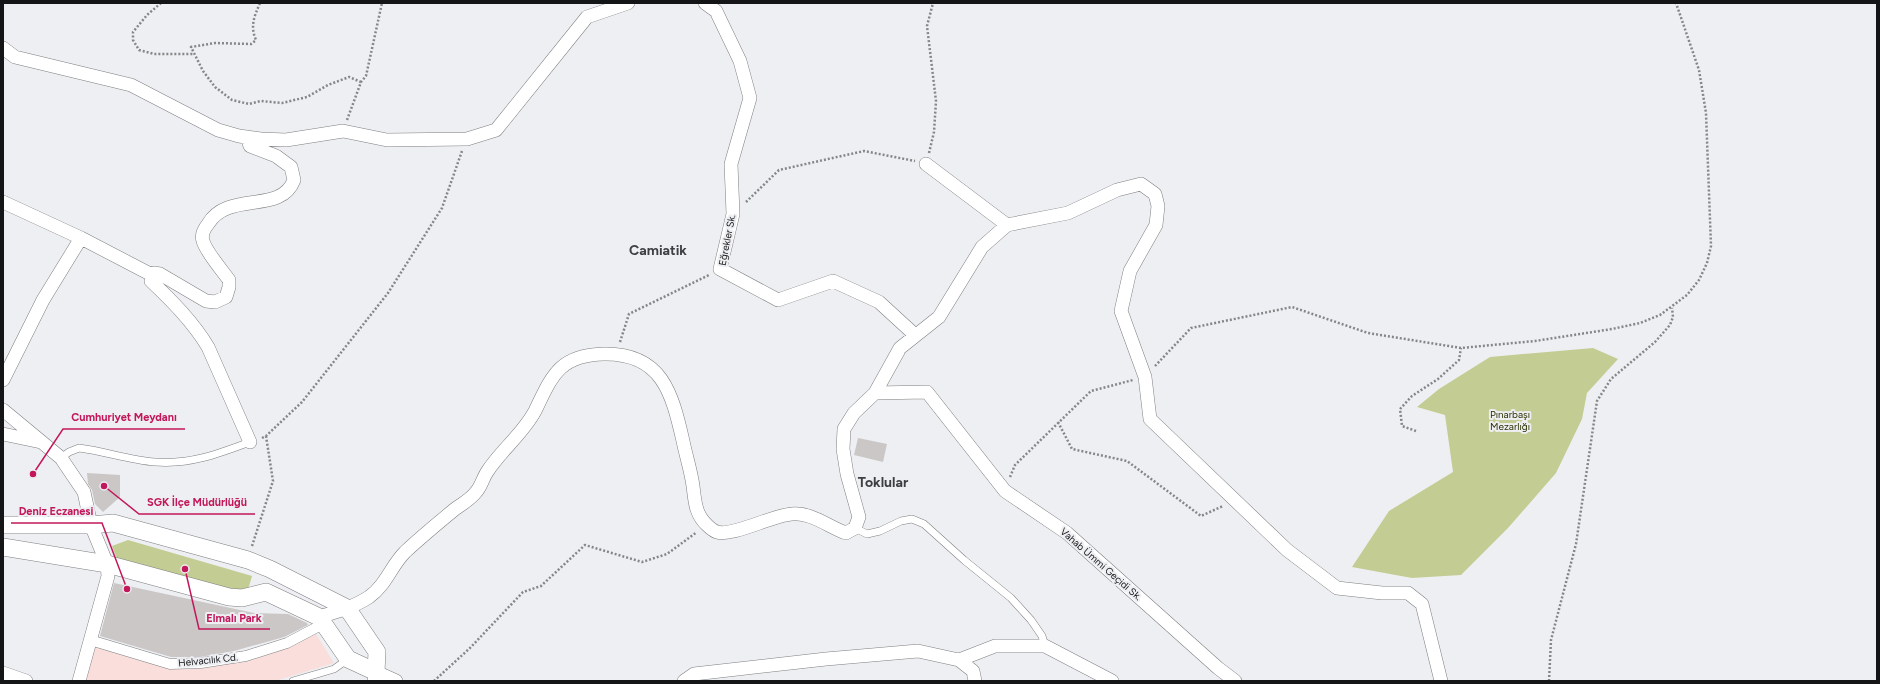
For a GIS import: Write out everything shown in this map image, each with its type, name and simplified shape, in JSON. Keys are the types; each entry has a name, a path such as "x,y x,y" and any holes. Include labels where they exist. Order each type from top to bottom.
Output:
{"street":[{"path":"3,48 14,57 131,85 218,130 247,137 286,140 343,131 387,140 467,139 496,130 587,17 628,3"},
{"name":"Eğrekler Sk.","path":"706,3 716,11 736,54 750,98 730,164 733,214 720,269 778,300 833,281 879,302 915,335"},
{"path":"3,202 81,238 152,275 154,273 160,274 206,301 215,302 226,297 230,287 229,280 204,245 202,235 205,228 214,215 225,208 277,197 290,188 294,180 291,167 276,156 250,146 247,137"},
{"path":"926,164 1007,225"},
{"path":"321,620 362,602 382,586 404,553 477,492 487,471 528,425 547,384 561,368 571,361 583,357 616,354 634,358 648,364 659,374 668,391 679,425 693,486 694,502 699,514 707,525 717,532 728,532 792,514 814,518 846,533 855,528 859,516 847,474 843,449 844,429 854,413 875,392 900,348 939,317 982,247 1007,225 1068,213 1117,190 1141,184 1155,194 1158,206 1156,225 1130,271 1121,312 1146,377 1150,419 1234,501 1287,550 1337,588 1382,593 1408,593 1422,604 1441,681"},
{"path":"3,380 43,300 81,238"},
{"path":"152,275 151,281 190,322 208,347 250,442"},
{"name":"Vahab Ümmi Geçidi Sk.","path":"875,392 927,392 1005,491 1067,533 1218,668 1235,681"},
{"path":"3,410 61,458 84,492 91,525 107,564 108,576 79,681"},
{"path":"3,434 42,442"},
{"path":"3,525 91,525 113,523 248,560 270,569 347,608 377,652 375,676"},
{"path":"3,547 107,564 229,597 242,598 266,592 321,620 348,659 375,676 396,681"},
{"name":"Helvacılık Cd.","path":"90,640 170,664 201,663 253,654 287,643 321,620"},
{"path":"959,660 995,646 1045,646 1112,681"},
{"path":"684,681 694,674 826,659 918,651 959,660 973,671 975,681"},
{"path":"3,673 26,681"}],"lane":[{"path":"61,458 69,452 79,448 154,462 179,462 207,458 250,442"},
{"path":"855,528 868,534 880,531 901,521 912,519 924,524 964,560 1012,598 1031,620 1042,636 1045,646"},
{"path":"293,681 334,669 348,659"}],"path":[{"path":"161,3 147,15 133,32 133,40 140,50 154,54 194,54"},
{"path":"260,3 252,30 256,40 251,44 215,44 191,47 215,88 232,100 249,104 261,101 282,103 307,97 328,85 349,77 360,82"},
{"path":"343,131 360,82 366,76 382,3"},
{"path":"733,214 779,170 864,151 926,164 934,132 936,101 927,26 933,3"},
{"path":"1005,491 1015,465 1091,391 1146,377 1191,328 1292,307 1368,333 1461,348 1535,341 1612,330 1640,323 1660,315 1672,308 1687,295 1699,280 1707,263 1711,246 1706,113 1699,70 1676,3"},
{"path":"250,442 266,436 302,402 388,293 442,208 467,139"},
{"path":"616,354 629,314 720,269"},
{"path":"1550,681 1551,640 1576,544 1597,401 1611,379 1655,342 1670,325 1673,317 1672,308"},
{"path":"1416,431 1402,426 1400,409 1412,396 1438,379 1459,360 1461,348"},
{"path":"1058,422 1072,449 1127,462 1201,516 1234,501"},
{"path":"248,560 273,481 266,436"},
{"path":"434,681 470,648 523,592 541,586 585,545 642,562 667,554 707,525"}],"shaded area":[{"path":"316,634 334,663 275,681 85,681 93,646 170,669 197,669 244,661 286,648"}],"green space":[{"name":"Pınarbaşı Mezarlığı","path":"1593,348 1618,359 1587,393 1582,419 1556,473 1508,528 1461,575 1412,578 1352,567 1389,511 1453,472 1445,415 1417,407 1439,389 1490,357"},
{"path":"128,540 252,576 248,590 237,595 118,562 112,546"}],"building":[{"path":"858,438 887,444 883,462 854,455"},
{"path":"87,473 120,475 120,497 103,512 95,504 92,490 88,484"},
{"path":"114,583 254,613 288,614 307,623 308,625 284,637 234,651 200,657 171,657 100,636"}],"place":[{"name":"Cumhuriyet Meydanı","path":"33,474"},
{"name":"SGK İlçe Müdürlüğü","path":"104,486"},
{"name":"Elmalı Park","path":"185,569"},
{"name":"Deniz Eczanesi","path":"127,589"}],"district":[{"name":"Camiatik","path":"658,250"},
{"name":"Toklular","path":"883,482"}]}
